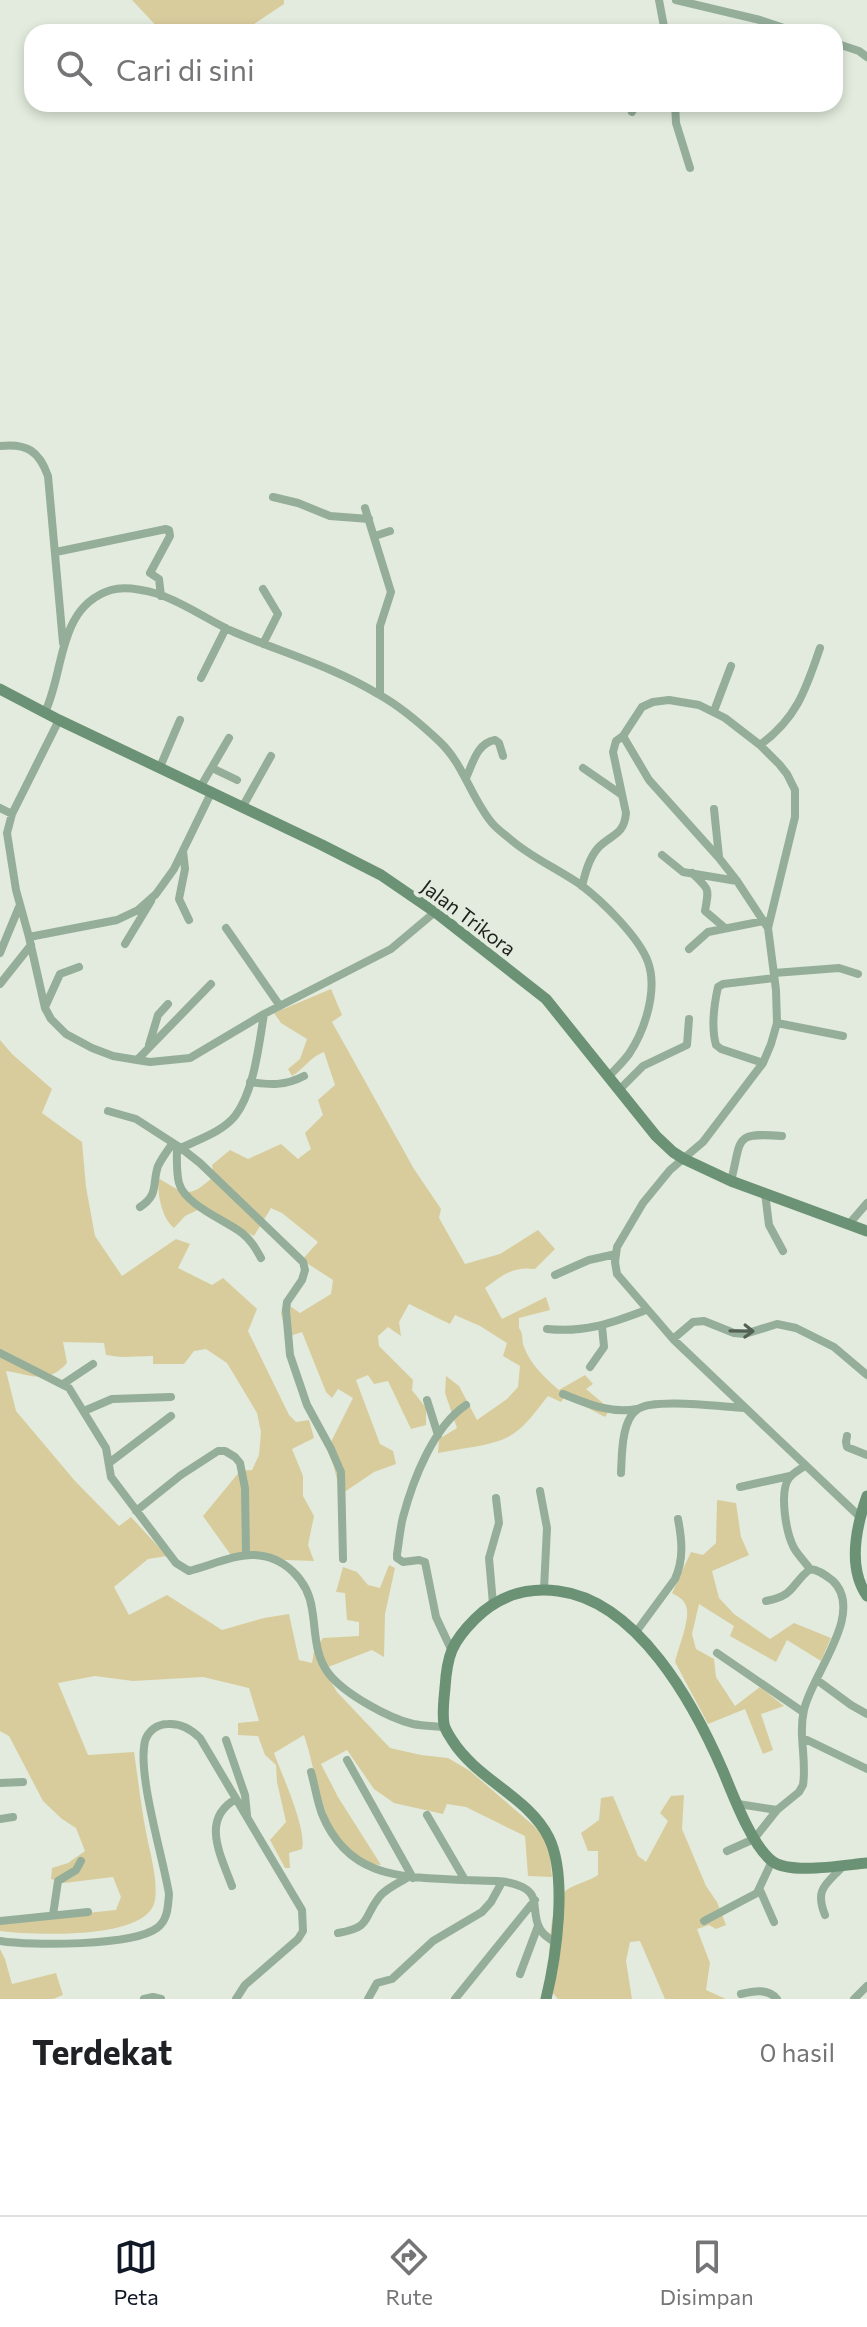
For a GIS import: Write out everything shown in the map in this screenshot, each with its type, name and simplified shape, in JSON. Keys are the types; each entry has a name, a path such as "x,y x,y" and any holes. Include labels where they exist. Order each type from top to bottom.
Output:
{"street":[{"path":"659,0 664,24"},
{"path":"676,0 772,24"},
{"path":"843,46 867,57"},
{"path":"675,112 690,168"},
{"path":"0,446 17,446 34,452 40,457 49,485 63,645"},
{"path":"273,497 330,516 369,519"},
{"path":"365,508 391,592 380,626 380,695"},
{"path":"56,552 169,530 170,536 150,572 159,579 161,596"},
{"path":"375,536 390,531"},
{"path":"45,712 56,684 63,645 71,625 79,613 111,590 134,589 161,596 380,695 443,745 457,762 492,823 512,841 582,886 638,941 649,964 651,978 646,1014 639,1038 609,1076"},
{"path":"263,589 278,614 263,644"},
{"path":"60,606 79,613"},
{"path":"201,678 226,628"},
{"path":"760,745 799,705 820,648"},
{"path":"714,711 731,666"},
{"name":"Jalan Trikora","path":"0,689 381,875 435,912 546,999 656,1136 673,1152 731,1181 867,1231"},
{"path":"582,886 597,849 616,835 625,823 623,795 613,752 616,741 623,736 642,707 653,702 669,700 699,705 714,711 760,745 787,774 795,790 791,841 766,924"},
{"path":"59,720 12,814 7,833 20,906 45,1008 66,1034 92,1048 113,1056 150,1062 190,1058 264,1014 391,949 435,912"},
{"path":"160,767 180,720"},
{"path":"623,736 649,780 719,858 766,924 777,1023 763,1063 703,1142 670,1170 643,1203 617,1247 617,1274 673,1339 860,1517"},
{"path":"125,944 174,869 212,768 229,738"},
{"path":"466,778 485,742 495,740 499,743 503,756"},
{"path":"243,806 271,756"},
{"path":"212,768 237,780"},
{"path":"583,768 623,795"},
{"path":"0,808 12,814"},
{"path":"714,809 719,858"},
{"path":"182,851 186,864 179,899 189,920"},
{"path":"662,855 678,869 737,881"},
{"path":"692,873 706,886 709,894 705,911 725,928"},
{"path":"0,984 30,941 117,920 138,910 156,894"},
{"path":"0,953 20,906"},
{"path":"689,949 708,932 766,924"},
{"path":"226,928 280,1006"},
{"path":"45,1008 60,974 79,967"},
{"path":"763,1063 716,1045 718,987 839,968 858,974"},
{"path":"137,1060 211,984"},
{"path":"149,1046 158,1015 168,1004"},
{"path":"140,1207 153,1194 157,1170 177,1146 228,1123 236,1115 250,1082 264,1014"},
{"path":"619,1090 643,1066 687,1045 689,1019"},
{"path":"777,1023 843,1036"},
{"path":"250,1082 279,1085 304,1076"},
{"path":"108,1111 136,1119 200,1163 303,1262 305,1270 302,1280 287,1302 290,1355 307,1405 341,1472 343,1559"},
{"path":"731,1181 745,1136 753,1133 782,1136"},
{"path":"177,1146 178,1181 185,1194 243,1234 261,1258"},
{"path":"765,1193 769,1225 783,1251"},
{"path":"849,1224 867,1203"},
{"path":"555,1275 589,1260 616,1254"},
{"path":"547,1329 568,1331 602,1326 646,1310"},
{"path":"673,1339 693,1322 704,1321 745,1334 777,1324 796,1328 844,1354 867,1375"},
{"path":"590,1367 604,1347 602,1326"},
{"path":"0,1353 69,1388 106,1448 111,1477 182,1569 189,1571 246,1555 283,1562 308,1593 315,1641 328,1673 345,1689 398,1719 444,1727"},
{"path":"63,1384 93,1364"},
{"path":"563,1394 607,1410 622,1412 669,1404 745,1408"},
{"path":"84,1411 112,1399 171,1397"},
{"path":"427,1400 438,1435"},
{"path":"451,1649 436,1617 425,1562 403,1562 397,1554 409,1499 438,1435 453,1414 466,1405"},
{"path":"621,1473 622,1441 638,1409"},
{"path":"109,1463 171,1416"},
{"path":"847,1436 847,1447 867,1455"},
{"path":"136,1511 181,1475 218,1451 225,1451 240,1463 245,1488 246,1555"},
{"path":"740,1487 790,1476 805,1466"},
{"path":"727,1851 754,1839 777,1810 803,1785 803,1712 844,1626 845,1598 840,1586 817,1570 810,1569 794,1549 784,1500 790,1476"},
{"path":"540,1491 547,1528 544,1589"},
{"path":"867,1496 855,1549 857,1572 867,1596"},
{"path":"493,1604 489,1558 499,1523 496,1498"},
{"path":"636,1632 679,1570 682,1539 678,1519"},
{"path":"766,1601 788,1594 810,1569"},
{"path":"546,1999 556,1943 558,1870 550,1839 525,1807 460,1753 444,1727 446,1667 451,1649 482,1612 526,1590 567,1592 597,1605 636,1632 678,1686 714,1750 754,1839 772,1861 792,1867 867,1863"},
{"path":"717,1653 803,1712"},
{"path":"817,1680 867,1714"},
{"path":"0,1941 68,1943 112,1940 155,1930 162,1922 168,1911 169,1894 148,1787 145,1742 158,1725 182,1725 200,1738 302,1910 303,1931 298,1939 245,1985 236,1999"},
{"path":"803,1738 867,1769"},
{"path":"226,1740 245,1795 247,1816"},
{"path":"347,1760 410,1878"},
{"path":"311,1772 322,1814 343,1849 368,1868 410,1878 502,1882 524,1887 532,1893 538,1926 520,1974"},
{"path":"0,1783 23,1782"},
{"path":"232,1886 216,1833 220,1812 236,1799"},
{"path":"738,1804 777,1810"},
{"path":"427,1815 465,1880"},
{"path":"0,1819 13,1817"},
{"path":"53,1915 58,1881 76,1870 81,1861"},
{"path":"704,1921 760,1890 772,1861"},
{"path":"825,1915 820,1894 845,1865"},
{"path":"338,1933 364,1924 379,1897 410,1878"},
{"path":"368,1999 377,1983 392,1979 433,1941 482,1912 502,1882"},
{"path":"760,1890 774,1922"},
{"path":"455,1999 535,1900"},
{"path":"0,1921 88,1912"},
{"path":"538,1926 556,1943"},
{"path":"854,1999 867,1986"},
{"path":"741,1994 770,1993 777,1999"},
{"path":"144,1999 161,1999"}],"shaded area":[{"path":"132,0 284,0 284,4 254,24 154,24"},
{"path":"331,989 342,1015 332,1022 414,1169 441,1209 439,1218 465,1264 500,1254 538,1230 555,1249 535,1269 514,1270 485,1288 502,1319 546,1297 550,1310 519,1318 527,1353 539,1371 559,1390 585,1375 593,1384 586,1389 610,1409 605,1417 565,1396 561,1402 548,1396 523,1426 506,1438 438,1453 439,1439 457,1428 445,1393 446,1376 459,1386 477,1420 507,1399 518,1387 520,1366 503,1356 507,1343 480,1326 455,1315 450,1324 409,1304 399,1322 401,1336 388,1327 378,1336 379,1346 413,1380 412,1390 426,1408 426,1425 411,1429 388,1381 374,1384 368,1375 356,1380 380,1444 393,1451 396,1464 374,1472 346,1491 339,1487 327,1450 353,1398 338,1389 332,1398 326,1392 302,1332 287,1337 281,1313 284,1302 300,1313 331,1294 333,1280 302,1260 318,1242 271,1208 254,1236 202,1208 185,1216 174,1228 166,1218 158,1178 181,1191 193,1191 214,1176 212,1165 230,1150 248,1159 281,1144 298,1159 311,1149 305,1133 323,1115 318,1100 335,1085 324,1052 292,1076 288,1069 300,1059 307,1039 281,1023 274,1013"},
{"path":"0,1040 52,1089 42,1113 82,1142 95,1236 122,1276 176,1239 190,1244 178,1268 212,1285 223,1278 257,1309 248,1331 289,1415 296,1422 309,1420 314,1438 292,1449 303,1476 303,1496 314,1516 308,1545 314,1561 233,1558 203,1516 240,1471 252,1470 259,1455 261,1432 257,1413 227,1363 206,1349 194,1351 184,1364 153,1364 153,1356 106,1355 104,1343 63,1342 67,1363 53,1374 39,1377 6,1371 16,1411 75,1481 119,1526 131,1517 167,1556 148,1559 114,1587 129,1615 167,1595 222,1630 289,1614 299,1660 312,1663 314,1651 323,1638 359,1636 359,1622 347,1620 345,1593 336,1592 343,1567 357,1572 368,1585 380,1588 389,1565 395,1568 385,1614 384,1657 372,1650 323,1669 337,1692 390,1748 448,1758 470,1771 534,1826 545,1839 552,1877 528,1876 525,1836 466,1807 447,1804 443,1814 394,1803 374,1789 347,1750 321,1764 381,1865 362,1861 347,1850 327,1815 304,1735 274,1753 303,1840 302,1849 289,1853 290,1868 285,1868 270,1840 286,1822 276,1765 265,1755 258,1736 238,1735 238,1723 259,1721 249,1688 203,1677 133,1681 95,1676 58,1683 88,1755 134,1752 155,1875 155,1900 148,1913 133,1923 111,1929 61,1934 0,1931 0,1918 18,1920 116,1910 121,1897 113,1877 64,1883 51,1879 52,1868 68,1863 85,1851 76,1828 43,1801 9,1736 0,1731"},
{"path":"717,1500 736,1503 741,1537 749,1555 712,1571 719,1598 734,1614 770,1639 794,1623 831,1638 821,1661 787,1640 776,1662 730,1636 734,1626 699,1604 692,1634 696,1649 714,1659 716,1677 735,1706 760,1687 784,1706 761,1714 773,1750 763,1754 745,1709 708,1724 675,1662 687,1611 684,1601 672,1593 691,1552 703,1555 716,1543"},
{"path":"684,1795 682,1829 726,1925 716,1929 709,1925 697,1929 710,1963 706,1990 726,1999 665,1999 640,1941 630,1942 626,1961 632,1999 558,1999 549,1989 554,1911 564,1892 598,1875 598,1851 588,1851 581,1833 599,1820 601,1798 613,1796 638,1856 646,1862 668,1821 660,1813 671,1796"},
{"path":"0,1949 12,1984 56,1973 63,1995 53,1999 0,1999"}]}
